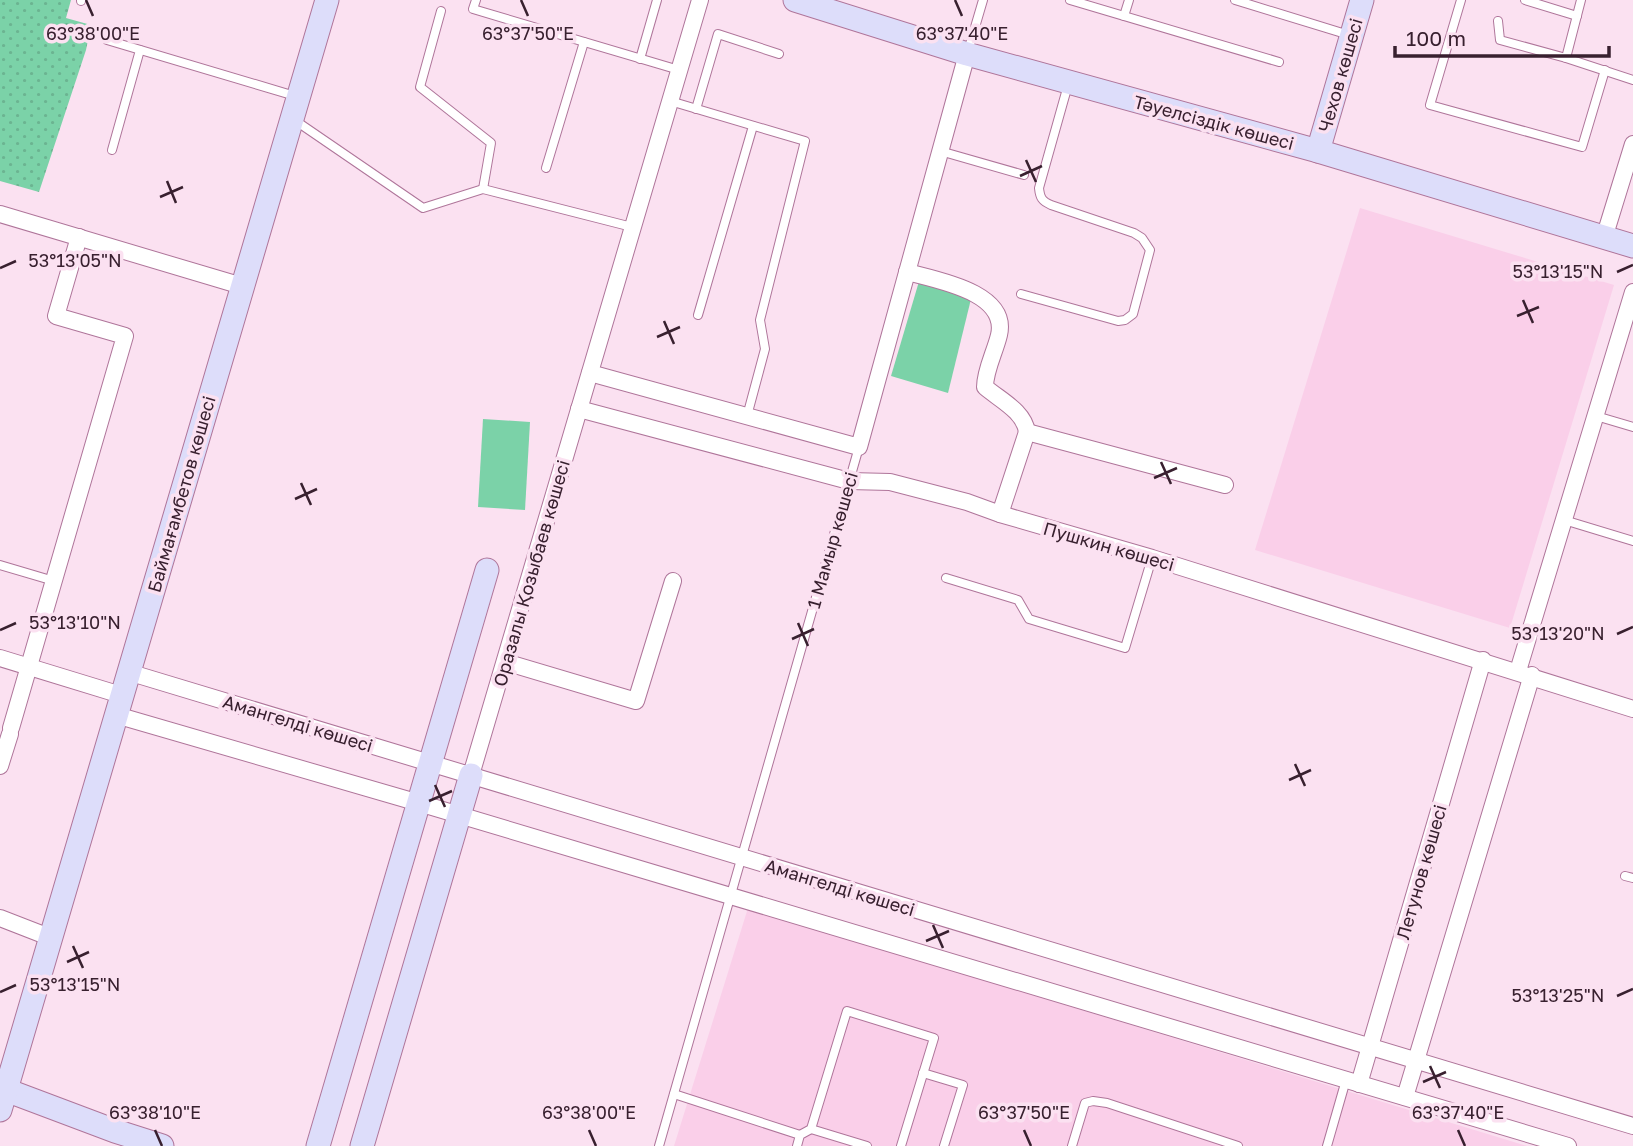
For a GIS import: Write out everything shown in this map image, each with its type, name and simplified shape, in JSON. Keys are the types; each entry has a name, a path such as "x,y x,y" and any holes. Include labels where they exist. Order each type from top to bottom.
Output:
{"main road":[{"name":"Баймағамбетов көшесі","path":"2,1095 327,0"},
{"name":"Тәуелсіздік көшесі","path":"795,0 967,54 1318,151 1633,247"},
{"name":"Чехов көшесі","path":"1318,151 1362,0"},
{"path":"318,1146 488,570"},
{"name":"Оразалы Қозыбаев көшесі","path":"362,1146 471,775"},
{"path":"2,1095 114,1135 162,1146"}],"street":[{"name":"Оразалы Қозыбаев көшесі","path":"471,775 700,0"},
{"name":"1 Мамыр көшесі","path":"859,446 967,54"},
{"path":"1604,238 1633,144"},
{"path":"0,214 242,286"},
{"path":"0,766 125,336 56,316 79,237"},
{"path":"907,272 979,295 995,309 1001,325 985,387 1003,399 1023,419 1027,432 1000,514"},
{"path":"1405,1097 1525,673 1564,520 1631,309 1633,292"},
{"path":"590,373 859,446"},
{"name":"Пушкин көшесі","path":"579,410 849,481 890,482 967,502 1525,673 1633,709"},
{"path":"1027,432 1225,485"},
{"path":"505,662 636,701 673,581"},
{"path":"0,658 29,667 119,705 419,803 1568,1146"},
{"name":"Летунов көшесі","path":"1353,1082 1370,1046 1483,660"},
{"name":"Амангелді көшесі","path":"128,672 1633,1126"},
{"path":"0,918 49,937"}],"lane":[{"path":"476,0 473,9 678,70"},
{"path":"640,59 657,0"},
{"path":"967,54 983,0"},
{"path":"1070,0 1279,62"},
{"path":"1124,16 1129,0"},
{"path":"1235,0 1351,36"},
{"path":"1461,0 1430,105 1581,147 1605,70"},
{"path":"1525,0 1577,16"},
{"path":"1566,58 1581,0"},
{"path":"441,11 421,87 491,143 483,189"},
{"path":"1498,21 1500,40 1633,80"},
{"path":"696,108 718,34 779,54"},
{"path":"107,40 295,108 423,208 483,189 632,227"},
{"path":"546,168 584,42"},
{"path":"112,150 140,50"},
{"path":"1021,294 1118,321 1125,320 1133,314 1150,250 1142,238 1134,233 1051,205 1040,197 1040,188 1069,82"},
{"path":"670,101 805,141 760,320 765,349 747,416"},
{"path":"698,315 754,125"},
{"path":"940,151 1024,175"},
{"path":"1596,416 1633,427"},
{"name":"1 Мамыр көшесі","path":"659,1146 859,446"},
{"path":"1564,520 1633,541"},
{"path":"946,578 1018,600 1029,619 1125,648 1153,558"},
{"path":"0,565 54,581"},
{"path":"797,1146 800,1135 811,1129 847,1012 934,1038 901,1146"},
{"path":"923,1073 963,1085 944,1146"},
{"path":"1327,1146 1353,1082"},
{"path":"674,1094 800,1135"},
{"path":"1072,1146 1085,1103 1093,1101 1107,1102 1238,1146"},
{"path":"811,1129 867,1146"}],"shaded area":[{"path":"1360,208 1614,285 1510,628 1255,550"},
{"path":"748,908 1527,1146 674,1146"}],"green space":[{"path":"0,0 71,0 66,18 91,25 86,50 39,192 0,181"},
{"path":"920,278 971,299 948,393 891,376"},
{"path":"483,419 530,422 525,510 478,507"}]}
